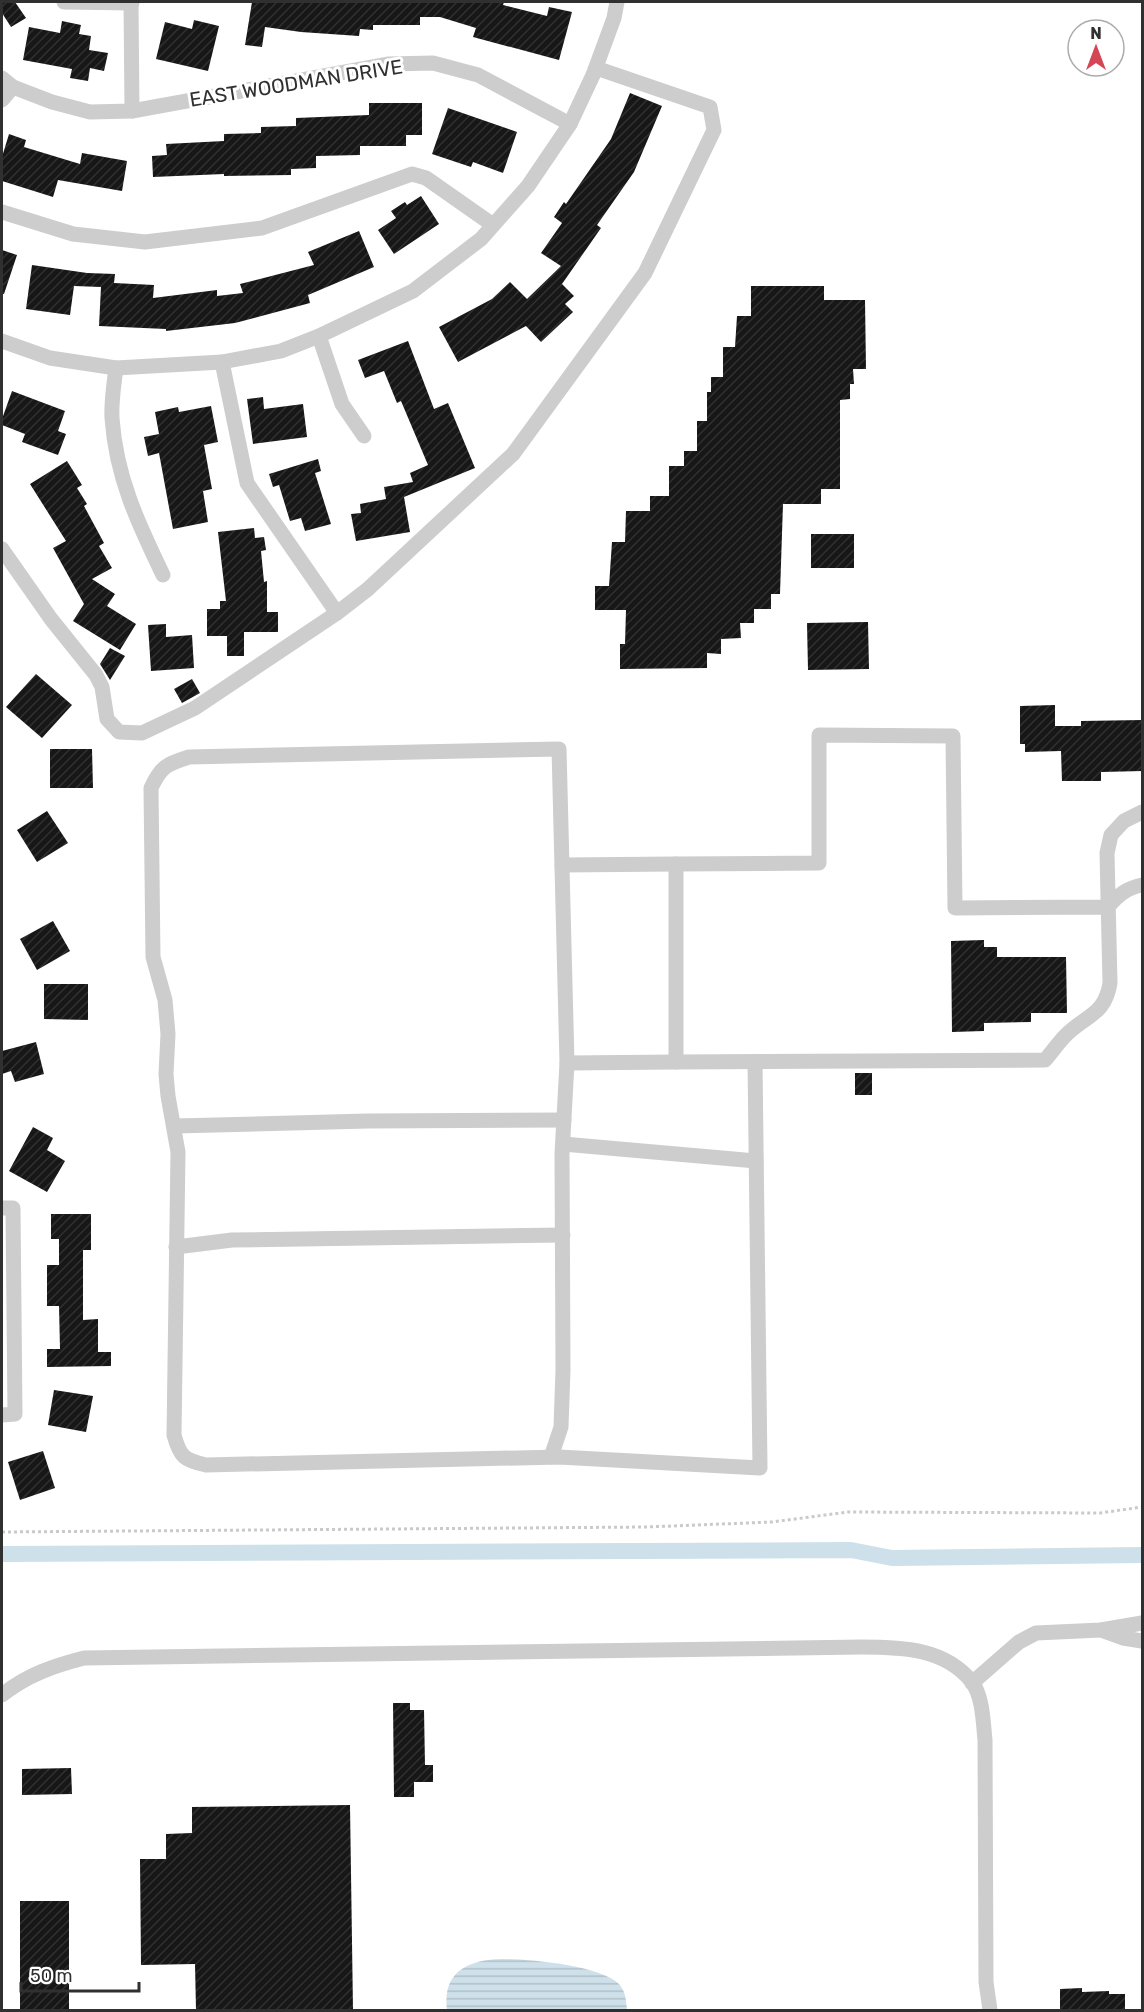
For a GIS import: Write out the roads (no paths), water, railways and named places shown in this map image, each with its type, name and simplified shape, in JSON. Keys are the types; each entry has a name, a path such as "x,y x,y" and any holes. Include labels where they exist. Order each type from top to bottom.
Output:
{"street":[{"path":"63,2 132,2 132,111"},
{"path":"2,341 50,358 116,368 222,362 281,351 319,336 413,291 481,239 528,186 570,124 596,68 614,18 617,2"},
{"name":"EAST WOODMAN DRIVE","path":"8,82 52,102 90,112 132,111 377,66 433,63 478,75 570,124"},
{"path":"2,549 51,619 96,675 102,687 107,719 119,732 142,733 195,708 338,614 513,454 645,273 714,130 710,107 596,68"},
{"path":"2,100 8,82"},
{"path":"2,212 74,234 145,242 262,228 412,174 426,178 493,225"},
{"path":"319,336 342,404 364,436"},
{"path":"222,362 247,483 338,614"},
{"path":"116,368 112,417 118,460 131,507 162,575"},
{"path":"562,866 819,863 819,735 953,736 955,908 1108,907"},
{"path":"551,1457 561,1427 562,1144 567,1064 559,749 189,757 169,763 158,772 151,788 153,957 165,1000 168,1034 168,1096 178,1152 174,1435 178,1450 187,1461 206,1465 551,1457 760,1468 755,1062"},
{"path":"567,1064 1045,1060 1067,1033 1090,1018 1101,1007 1108,995 1110,983 1107,853 1111,835 1124,821 1143,812"},
{"path":"676,864 676,1062"},
{"path":"1108,907 1117,896 1130,888 1143,885"},
{"path":"175,1126 368,1121 564,1120"},
{"path":"562,1144 756,1161"},
{"path":"8,1208 8,1414"},
{"path":"176,1247 231,1239 562,1235"},
{"path":"972,1683 989,1666 1028,1636 1036,1633 1101,1630 1143,1623"},
{"path":"1101,1630 1123,1638 1143,1641"},
{"path":"2,1695 31,1675 50,1666 84,1658 861,1647 915,1650 937,1656 955,1667 972,1683 982,1710 985,1737 986,1982 990,2010"}],"waterway":[{"path":"2,1554 851,1550 892,1558 1142,1555"}]}
